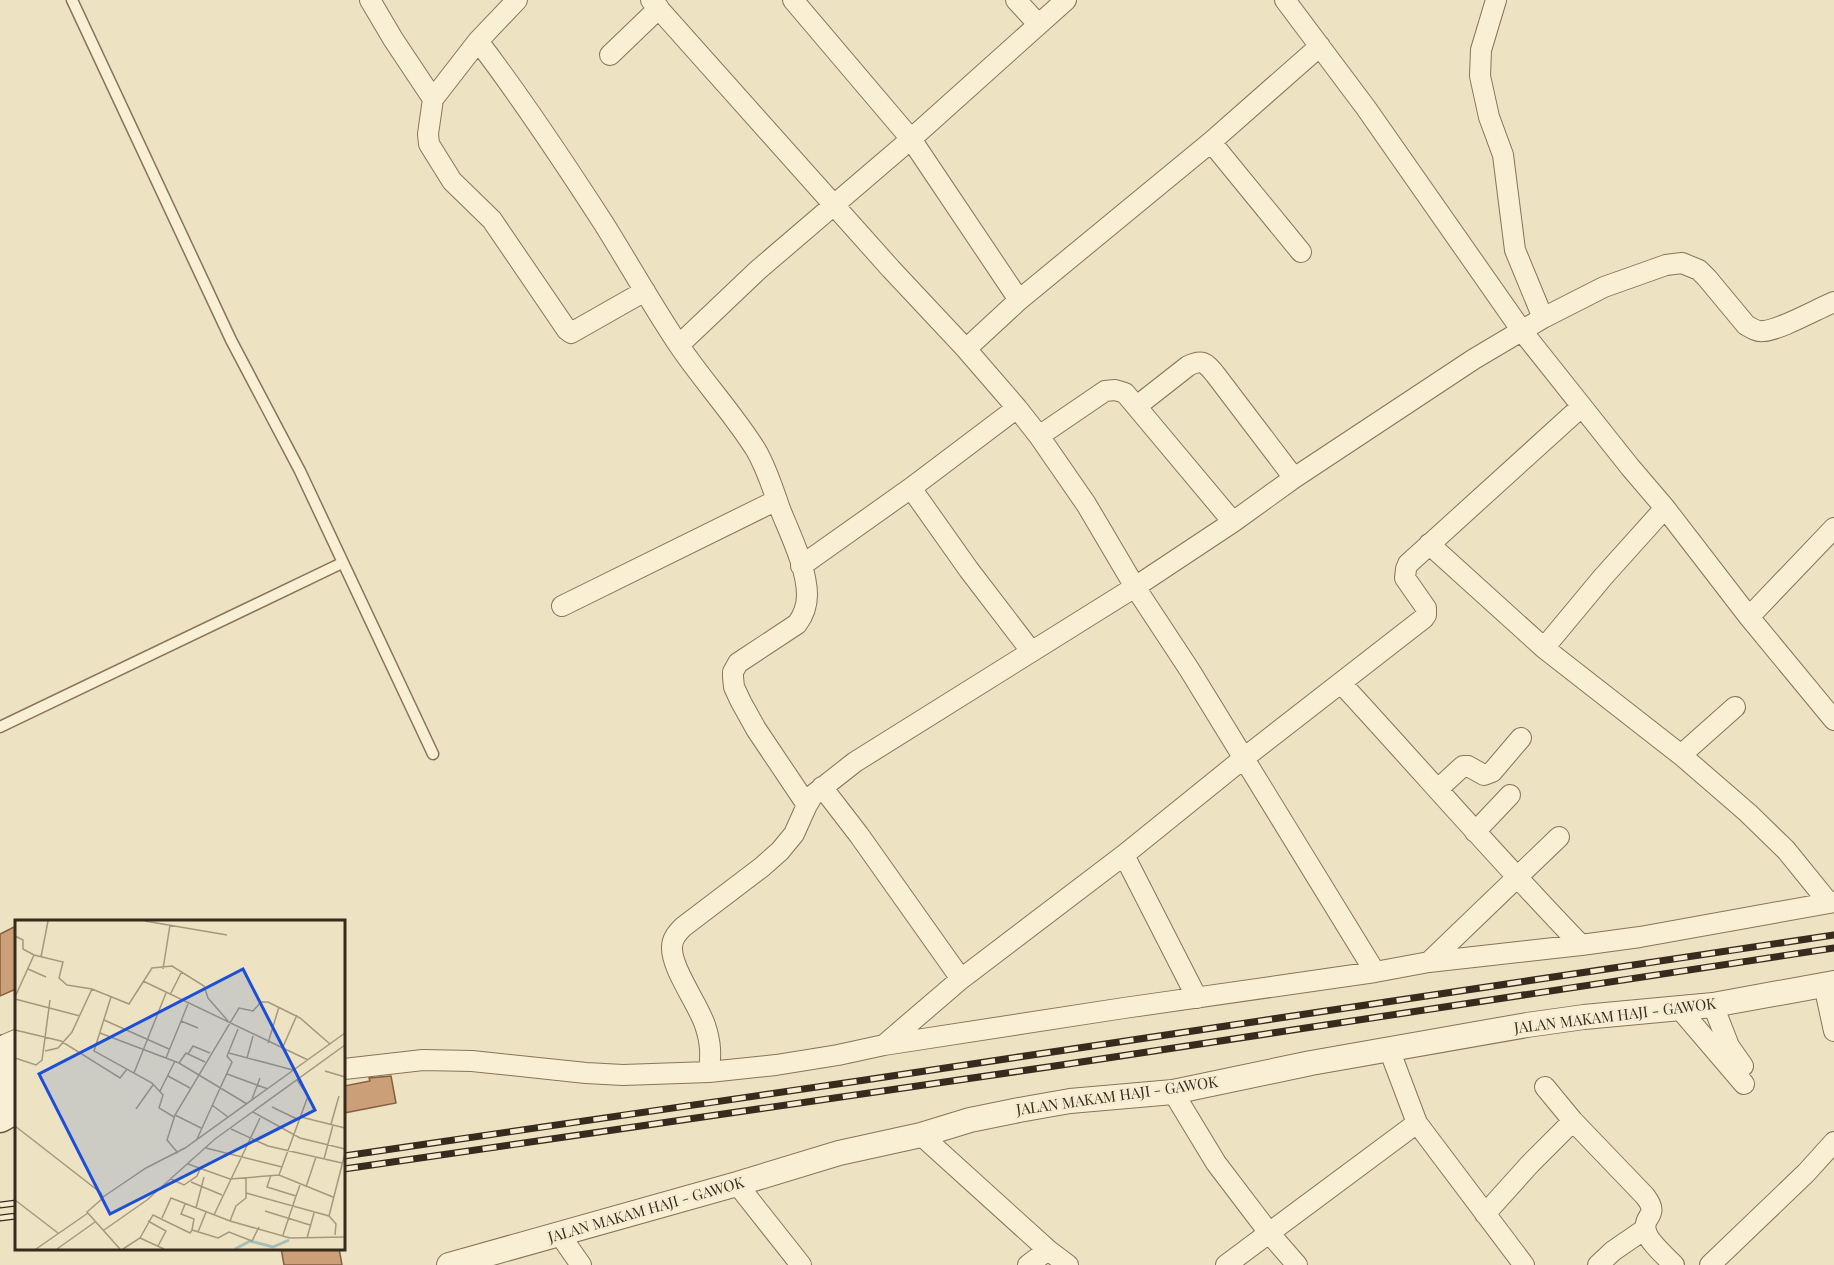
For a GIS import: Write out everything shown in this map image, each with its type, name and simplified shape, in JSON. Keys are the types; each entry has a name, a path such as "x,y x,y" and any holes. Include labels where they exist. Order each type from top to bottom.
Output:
{"main road":[{"path":"0,1048 8,1068 12,1089 9,1114"}],"street":[{"path":"370,0 433,99"},
{"path":"518,0 478,41 433,99 428,134 429,144 452,181 492,220 571,333 645,291"},
{"path":"793,0 911,139 1019,300"},
{"path":"1016,0 1038,24"},
{"path":"679,345 758,270 911,139 1066,0"},
{"path":"1285,0 1372,118 1521,331 1665,508 1749,617 1831,709"},
{"path":"1496,0 1481,50 1480,76 1489,117 1503,155 1515,250 1543,318"},
{"path":"610,55 655,4 1017,408 1086,504 1375,972"},
{"path":"478,41 542,130 679,345 756,450 771,481 801,566 807,596 806,608 802,617 787,632 738,663 733,672 734,687 756,729 807,805"},
{"path":"966,349 1019,300 1211,142 1320,46"},
{"path":"1211,142 1301,252"},
{"path":"709,1072 711,1048 705,1024 674,960 673,939 683,927 780,851 794,834 813,795 855,762 1136,586 1474,359 1543,318 1604,287 1654,268 1675,264 1690,266 1700,270 1746,325 1756,330 1766,331 1834,302"},
{"path":"1137,406 1188,366 1196,362 1203,363 1215,374 1294,478"},
{"path":"1039,436 1105,391 1125,393 1233,522"},
{"path":"884,1045 961,979 1124,855 1426,615 1426,608 1405,578 1408,564 1581,407"},
{"path":"801,566 911,488 1017,408"},
{"path":"911,488 969,570 1031,651"},
{"path":"562,606 777,500"},
{"path":"1544,648 1665,508"},
{"path":"1749,617 1834,528"},
{"path":"1429,544 1544,648 1681,755 1748,813 1786,850 1832,902"},
{"path":"1341,683 1517,878 1581,945"},
{"path":"1681,755 1735,707"},
{"path":"1438,789 1463,766 1468,766 1481,774 1489,774 1521,738"},
{"path":"822,788 859,835 961,979"},
{"path":"1475,832 1510,795"},
{"path":"1429,962 1559,837"},
{"path":"1124,855 1197,998"},
{"path":"345,1069 423,1060 472,1061 623,1075 709,1072 776,1065 884,1045 1429,962 1640,937 1832,902"},
{"path":"1829,984 1834,1031"},
{"name":"JALAN MAKAM HAJI - GAWOK","path":"449,1265 560,1235 839,1153 1018,1110 1070,1101 1173,1092 1389,1049 1584,1017 1713,1005 1829,984"},
{"path":"1679,1008 1743,1075 1713,1005"},
{"path":"0,1048 15,1040"},
{"path":"1389,1049 1417,1122 1524,1265"},
{"path":"1545,1087 1573,1121 1652,1205 1645,1229 1613,1251 1598,1265"},
{"path":"1173,1092 1216,1163 1270,1234 1297,1265"},
{"path":"1485,1214 1573,1121"},
{"path":"1226,1265 1417,1122"},
{"path":"921,1135 1048,1250 1068,1265"},
{"path":"1713,1264 1806,1173 1834,1142"},
{"path":"737,1184 801,1265"},
{"path":"1645,1229 1647,1235 1674,1265"},
{"path":"560,1235 581,1265"},
{"path":"1028,1265 1048,1250"}],"lane":[{"path":"72,0 226,330 300,471 433,754"},
{"path":"0,727 342,563"}],"building":[{"path":"15,926 15,989 0,996 0,934"},
{"path":"391,1076 396,1103 345,1113 345,1086 370,1081 369,1078"},
{"path":"281,1250 339,1250 342,1265 284,1265"}],"railway":[{"path":"345,1156 1834,935"},
{"path":"345,1169 1048,1067 1834,948"},
{"path":"0,1205 15,1203"},
{"path":"0,1218 15,1216"}]}
